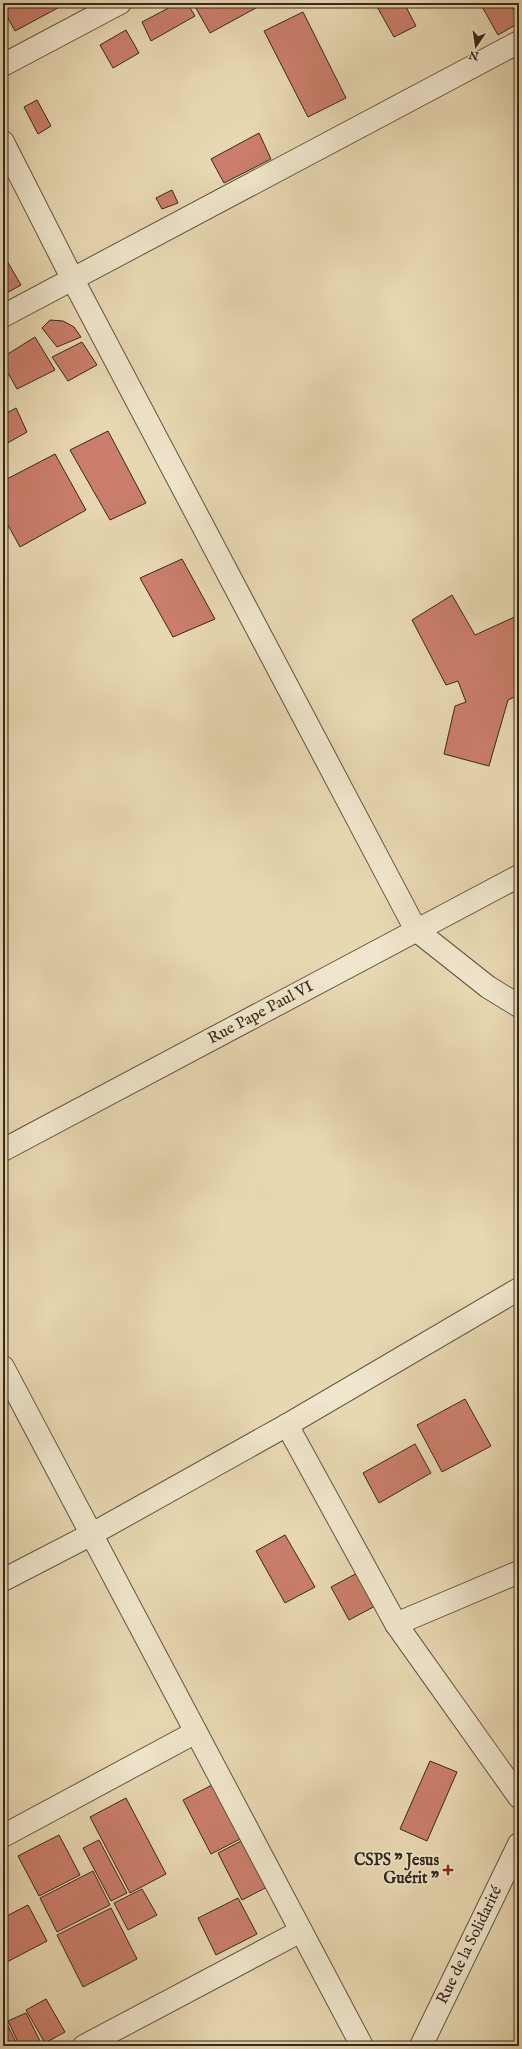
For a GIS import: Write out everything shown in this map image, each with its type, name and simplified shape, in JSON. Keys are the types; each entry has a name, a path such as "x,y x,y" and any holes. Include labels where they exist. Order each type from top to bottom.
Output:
{"street":[{"path":"3,65 120,3"},
{"path":"3,316 72,278 519,42"},
{"path":"3,142 72,278 416,930 488,988 519,1006"},
{"name":"Rue Pape Paul VI","path":"3,1150 519,876"},
{"path":"3,1580 92,1534 287,1425 519,1289"},
{"path":"3,1367 362,2046"},
{"path":"287,1425 396,1624 519,1797"},
{"path":"396,1624 519,1572"},
{"path":"3,1836 196,1732"},
{"name":"Rue de la Solidarité","path":"421,2046 519,1844"},
{"path":"84,2046 301,1931"}],"building":[{"path":"6,3 67,3 15,31 3,9 3,5"},
{"path":"81,3 98,3 85,10"},
{"path":"178,3 187,3 195,16 151,41 142,22"},
{"path":"193,3 265,3 210,33"},
{"path":"375,3 404,3 416,26 394,37"},
{"path":"480,3 510,3 519,19 519,23 498,35"},
{"path":"303,12 346,98 308,117 264,31"},
{"path":"126,30 139,53 113,68 100,45"},
{"path":"37,100 51,126 38,134 24,107"},
{"path":"259,133 271,159 224,183 211,159"},
{"path":"172,190 178,203 162,209 156,198"},
{"path":"3,254 21,285 3,295"},
{"path":"50,320 63,321 74,327 81,337 57,347 42,328"},
{"path":"35,337 55,370 17,389 3,364 3,357"},
{"path":"82,342 97,365 68,381 52,357"},
{"path":"16,408 27,432 4,445 3,415"},
{"path":"108,431 146,503 110,520 70,450"},
{"path":"55,454 86,510 20,547 3,516 3,481"},
{"path":"182,559 215,619 173,637 140,578"},
{"path":"452,595 475,635 519,615 519,695 508,700 489,766 444,754 455,706 466,702 458,681 446,685 412,620"},
{"path":"465,1399 491,1446 442,1472 417,1425"},
{"path":"415,1444 431,1473 379,1503 363,1473"},
{"path":"285,1535 315,1587 285,1603 256,1551"},
{"path":"361,1571 379,1604 349,1620 331,1587"},
{"path":"430,1761 457,1772 427,1841 400,1829"},
{"path":"214,1784 242,1838 211,1854 183,1800"},
{"path":"126,1798 166,1874 130,1893 90,1817"},
{"path":"59,1835 80,1875 39,1896 18,1856"},
{"path":"245,1839 269,1886 242,1900 218,1853"},
{"path":"99,1840 127,1893 111,1901 83,1848"},
{"path":"93,1871 110,1905 57,1932 40,1898"},
{"path":"142,1889 157,1915 128,1930 114,1903"},
{"path":"238,1898 257,1934 216,1955 198,1918"},
{"path":"28,1905 47,1941 3,1964 3,1918"},
{"path":"111,1908 137,1959 83,1987 57,1935"},
{"path":"46,1999 65,2032 45,2043 26,2010"},
{"path":"26,2013 40,2041 30,2046 20,2046 8,2021"},
{"path":"3,2016 18,2046 6,2046 3,2040"}],"place":[{"name":"CSPS \" Jesus Guérit \"","path":"448,1870"}]}
